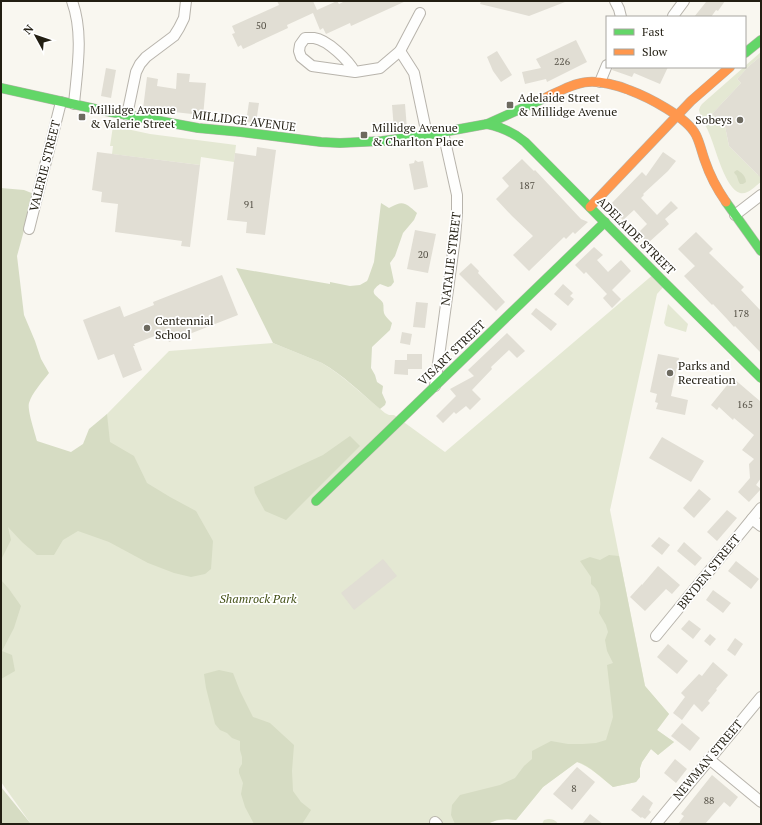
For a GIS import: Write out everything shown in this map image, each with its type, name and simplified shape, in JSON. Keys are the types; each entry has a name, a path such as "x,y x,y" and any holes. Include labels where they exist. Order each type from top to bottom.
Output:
{"street":[{"path":"72,1 77,19 79,44 74,104"},
{"path":"127,115 136,72 140,64 146,57 174,36 184,18 186,1"},
{"path":"615,1 621,16"},
{"path":"673,16 684,1"},
{"path":"355,72 339,52 320,40 315,38 305,38 300,45 299,51 301,57 312,66 355,72 380,68 400,51 420,13"},
{"path":"746,53 761,40"},
{"path":"400,51 414,73 427,135"},
{"path":"600,82 606,67"},
{"path":"590,207 691,101 729,68"},
{"path":"487,124 572,85 586,82 600,82 628,89 646,97 678,116 689,125 696,136 715,185 761,251"},
{"name":"MILLIDGE AVENUE","path":"1,88 61,102 198,128 321,142 340,143 377,141 427,135 487,124"},
{"name":"VALERIE STREET","path":"29,229 61,102"},
{"name":"ADELAIDE STREET","path":"487,124 501,126 511,130 518,136 761,378"},
{"name":"NATALIE STREET","path":"435,386 455,238 458,202 443,132"},
{"path":"735,215 761,195"},
{"name":"VISART STREET","path":"316,501 605,222"},
{"name":"BRYDEN STREET","path":"656,636 761,508"},
{"path":"752,519 761,526"},
{"name":"NEWMAN STREET","path":"656,824 761,697"},
{"path":"709,759 761,802"}],"green space":[{"path":"761,52 761,56 737,79 741,83 712,114 725,126 729,146 758,175 761,174 761,182 746,193 740,193 735,190 725,176 699,110 702,104 743,68 746,68 746,65"},
{"path":"113,126 150,134 236,145 234,162 201,157 200,165 112,154 113,146 110,146"},
{"path":"737,170 742,173 745,178 746,182 743,184 740,184 734,173"},
{"path":"1,188 24,190 34,194 17,256 24,315 41,359 49,373 35,391 29,403 30,416 37,441 71,452 83,444 89,429 107,414 110,442 134,456 147,483 196,511 213,541 211,569 205,574 191,577 174,573 148,563 109,542 78,531 63,540 54,555 37,555 8,527 11,540 1,560"},
{"path":"381,203 389,208 404,203 410,206 417,213 414,220 403,233 395,256 390,263 394,282 388,287 380,284 374,290 375,295 383,303 384,312 387,318 392,323 390,330 372,347 371,368 377,382 383,386 382,393 386,402 380,409 345,379 322,363 273,343 236,268 330,284 330,282 350,286 360,285 367,281 374,262"},
{"name":"Shamrock Park","path":"655,273 666,284 657,294 610,510 645,686 669,714 657,730 674,742 658,755 651,749 642,762 640,777 636,782 613,787 591,770 577,762 543,787 516,820 501,820 487,824 31,824 1,782 1,527 85,455 107,414 169,351 273,343 322,363 330,368 347,380 385,413 394,415 445,452"},
{"path":"668,304 688,324 686,332 666,326 664,323"},
{"path":"350,436 360,446 286,520 265,511 255,493 254,487 323,455"},
{"path":"609,555 619,556 645,686 669,714 657,730 674,742 658,755 651,749 642,762 640,777 636,782 613,787 591,769 577,762 543,787 516,820 497,820 487,824 455,824 451,815 452,805 460,795 500,785 515,778 524,766 532,759 532,751 551,741 568,744 583,744 596,743 606,740 613,717 607,665 613,663 607,651 605,640 608,632 599,613 600,597 591,584 591,577 580,561 590,557 600,560"},
{"path":"1,580 21,606 14,628 2,651 12,655 15,671 1,679"},
{"path":"219,670 233,673 253,717 270,723 294,745 292,771 293,791 301,802 311,810 302,824 254,824 245,807 241,794 243,783 239,773 239,769 242,764 240,741 232,738 227,733 220,730 215,724 206,688 204,674"},
{"path":"1,787 31,824 1,824"},
{"path":"544,820 554,820 558,824 542,824"}],"building":[{"path":"277,1 313,1 317,10 337,1 339,4 345,1 406,1 351,26 350,23 326,34 323,28 320,30 313,13 287,25 288,28 243,49 241,45 238,47 232,34 235,33 232,26 279,5"},
{"path":"481,1 565,2 529,16 480,4"},
{"path":"705,1 725,1 718,11 716,10 712,16 695,16 706,2"},
{"path":"576,40 587,62 547,82 546,79 525,84 522,72 541,68 536,59"},
{"path":"497,51 512,75 501,82 493,71 487,57"},
{"name":"Sobeys","path":"761,56 761,178 729,146 725,126 712,114 741,83 737,79"},
{"path":"106,68 116,70 111,98 101,96"},
{"path":"613,68 668,68 660,84 634,73 632,77 612,70"},
{"path":"177,73 190,74 189,82 206,83 203,117 174,112 174,109 155,106 154,111 143,109 147,77 158,79 157,86 176,89"},
{"path":"249,102 259,103 256,123 246,122"},
{"path":"405,104 407,129 394,130 392,105"},
{"path":"257,147 276,150 265,235 246,233 247,222 227,220 235,153 256,156"},
{"path":"97,152 200,165 190,247 181,246 182,241 115,232 118,204 101,202 102,192 92,190"},
{"path":"663,152 676,161 668,171 643,194 644,195 641,198 657,215 671,201 678,208 665,219 669,224 648,243 638,233 647,224 634,210 623,220 609,206 642,172 646,176"},
{"path":"522,159 534,171 535,170 581,219 588,222 575,234 573,232 566,239 564,237 529,271 513,255 533,236 496,199 509,186 502,178"},
{"path":"415,160 418,162 423,161 428,187 414,190 409,164 414,163"},
{"path":"415,230 436,234 428,273 407,269"},
{"path":"696,232 713,249 709,253 744,287 741,290 761,311 761,353 684,276 695,266 678,249"},
{"path":"594,247 603,255 597,260 608,272 621,260 631,271 612,290 621,299 612,308 603,298 607,294 586,272 584,274 575,265"},
{"path":"471,263 479,271 478,273 505,302 496,311 459,274"},
{"path":"222,275 238,315 169,342 165,332 134,344 135,346 133,346 142,370 123,378 114,354 98,360 83,320 120,306 124,317 154,305 153,302"},
{"path":"563,284 573,293 570,296 574,299 568,306 554,294"},
{"path":"416,302 428,303 425,328 413,327"},
{"path":"536,308 557,324 551,331 531,314"},
{"path":"402,332 412,334 410,345 400,343"},
{"path":"507,333 525,351 517,358 509,350 491,367 492,369 472,390 481,399 470,410 466,406 456,414 454,412 443,423 436,416 456,396 450,389 474,376 468,370"},
{"path":"407,354 422,354 422,369 408,369 408,375 394,374 395,360 407,360"},
{"path":"658,354 679,358 671,396 688,400 685,415 656,409 658,403 655,402 657,394 650,392"},
{"path":"733,378 761,402 761,478 756,485 761,489 749,502 738,492 750,478 749,464 754,459 742,450 754,435 734,418 733,420 719,407 717,410 711,405"},
{"path":"662,437 704,461 691,482 649,458"},
{"path":"699,489 711,499 694,518 683,508"},
{"path":"727,510 737,518 717,541 707,532"},
{"path":"659,537 670,545 662,555 651,546"},
{"path":"684,542 702,558 695,566 677,551"},
{"path":"383,559 397,576 354,610 341,593"},
{"path":"736,561 759,579 751,589 728,571"},
{"path":"658,566 680,585 672,594 666,589 645,611 630,597"},
{"path":"713,590 731,603 723,613 706,600"},
{"path":"689,620 701,629 693,639 681,629"},
{"path":"710,634 716,639 710,646 704,641"},
{"path":"735,638 743,644 735,656 727,650"},
{"path":"668,644 688,661 677,674 657,657"},
{"path":"713,662 728,675 716,689 717,690 708,701 710,703 702,712 694,704 682,720 673,713 685,697 681,693 699,674 702,676"},
{"path":"682,723 700,738 690,751 671,736"},
{"path":"675,759 687,769 676,783 664,773"},
{"path":"577,767 595,782 572,810 553,794"},
{"path":"712,775 738,797 730,807 724,802 705,824 678,824 684,816 681,814"},
{"path":"643,795 653,803 649,810 651,812 645,819 642,817 641,818 631,810"},
{"path":"590,814 603,824 582,824"}],"traffic: fast":[{"path":"746,52 761,40"},
{"path":"1,88 100,110 198,128 340,143 382,141 427,135 487,124 545,98"},
{"path":"487,124 507,130 525,142 761,378"},
{"path":"726,202 761,251"},
{"path":"316,501 605,222"}],"traffic: slow":[{"path":"590,207 691,101 729,68"},
{"path":"545,98 571,86 593,82 619,86 637,93 666,108 684,121 696,135 711,177 726,202"}],"place":[{"name":"Adelaide Street & Millidge Avenue","path":"510,105"},
{"name":"Millidge Avenue & Valerie Street","path":"82,117"},
{"name":"Sobeys","path":"740,120"},
{"name":"Millidge Avenue & Charlton Place","path":"364,135"},
{"name":"Centennial School","path":"147,328"},
{"name":"Parks and Recreation","path":"670,373"}]}
